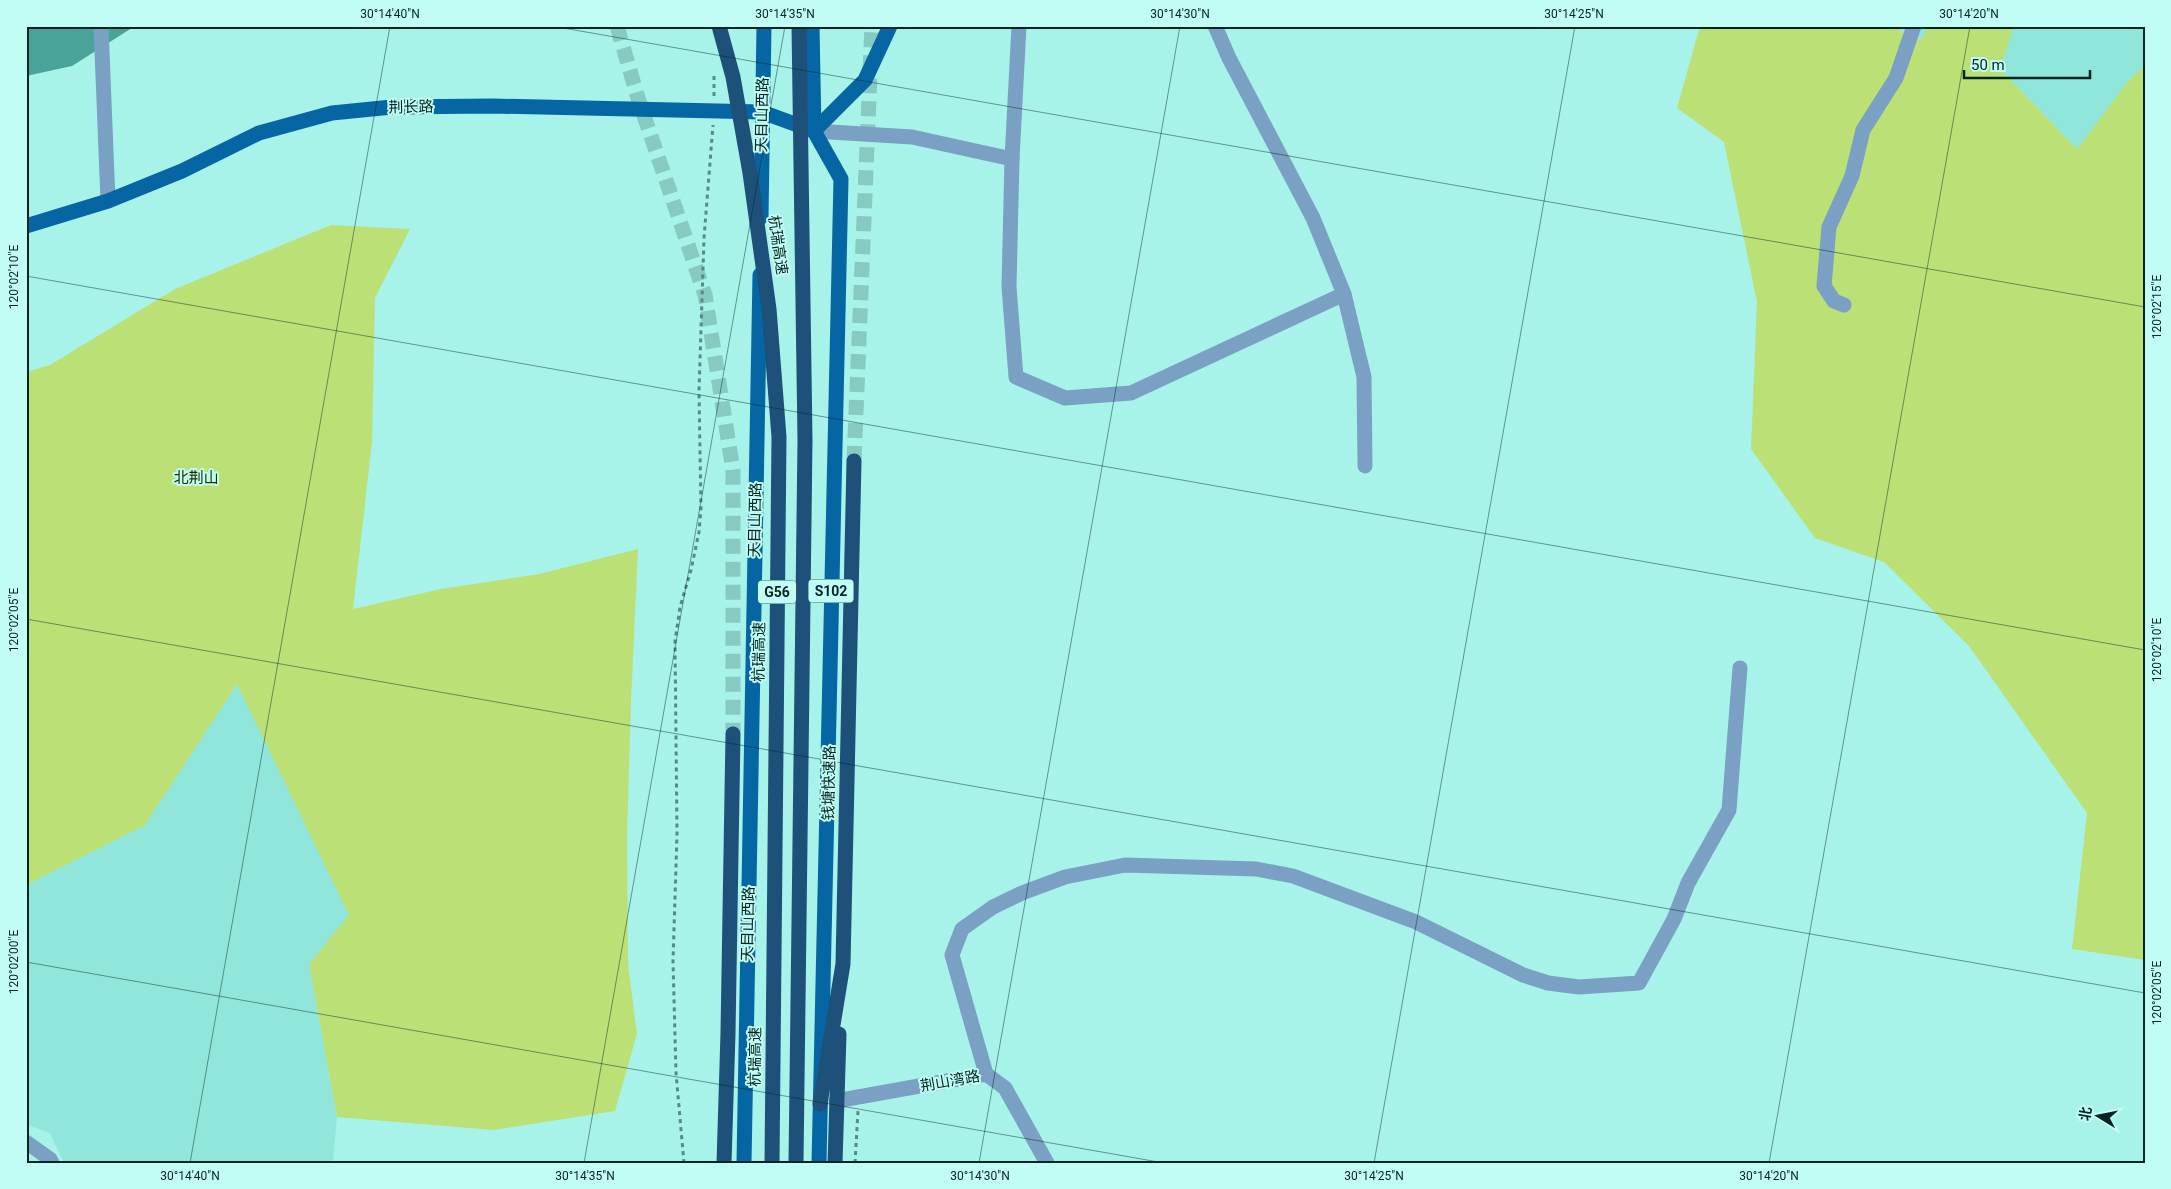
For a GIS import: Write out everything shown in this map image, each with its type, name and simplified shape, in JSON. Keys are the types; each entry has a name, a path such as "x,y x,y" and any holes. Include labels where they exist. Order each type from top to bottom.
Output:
{"highway":[{"name":"杭瑞高速","path":"719,26 733,77 750,173 769,310 779,437 772,1163"},
{"name":"杭瑞高速","path":"796,1163 805,440 798,26"},
{"name":"钱塘快速路","path":"820,1104 843,964 854,461"},
{"path":"724,1163 728,1033 732,734"},
{"path":"835,1163 843,964"}],"main road":[{"name":"天目山西路","path":"744,1163 764,26"},
{"name":"S102","path":"812,26 814,131 841,179 819,1163"},
{"path":"814,131 865,80 890,26"},
{"name":"荆长路","path":"26,226 108,201 182,171 259,133 332,113 392,107 492,106 762,112 814,131"}],"street":[{"path":"101,26 108,201"},
{"path":"1019,26 1012,159 1009,286 1016,377 1065,398 1131,393 1344,294"},
{"path":"1215,26 1229,58 1313,218 1344,294 1364,377 1364,466"},
{"path":"1844,306 1834,301 1824,286 1830,227 1852,176 1863,130 1896,78 1914,26"},
{"path":"814,131 912,138 1012,159"},
{"path":"986,1074 952,955 962,929 993,907 1022,893 1065,877 1125,865 1256,870 1292,876 1416,922 1523,975 1548,983 1579,987 1639,983 1674,919 1688,884 1729,810 1740,668"},
{"name":"荆山湾路","path":"836,1101 986,1074 1005,1088 1047,1163"},
{"path":"26,1142 50,1159 52,1163"}],"path":[{"path":"684,1163 680,1138 676,1073 673,961 678,834 675,641 680,607 691,570 699,532 701,509 699,392 704,238 714,111"},
{"path":"855,1163 859,1097"}],"shaded area":[{"path":"26,26 135,26 72,66 26,76"},
{"path":"1899,26 2145,26 2145,65 2128,81 2077,150 2000,69 1921,40 1897,29"},
{"path":"237,684 353,911 309,964 337,1117 333,1163 64,1163 50,1133 26,1124 26,885 145,825"}],"green space":[{"path":"1700,26 1899,26 1898,30 1921,40 1928,26 2014,26 2000,69 2077,149 2128,81 2145,65 2145,960 2072,949 2087,813 1969,646 1884,562 1815,538 1751,449 1757,302 1724,142 1677,108"},
{"name":"北荆山","path":"331,225 410,229 375,298 372,442 353,609 441,589 539,574 638,549 627,836 628,964 637,1034 615,1111 494,1130 337,1117 309,964 349,915 237,684 145,825 26,885 26,372 50,365 175,289"}],"tunnel":[{"path":"617,26 638,98 705,295 733,470 733,734"},
{"path":"854,461 872,26"}]}
